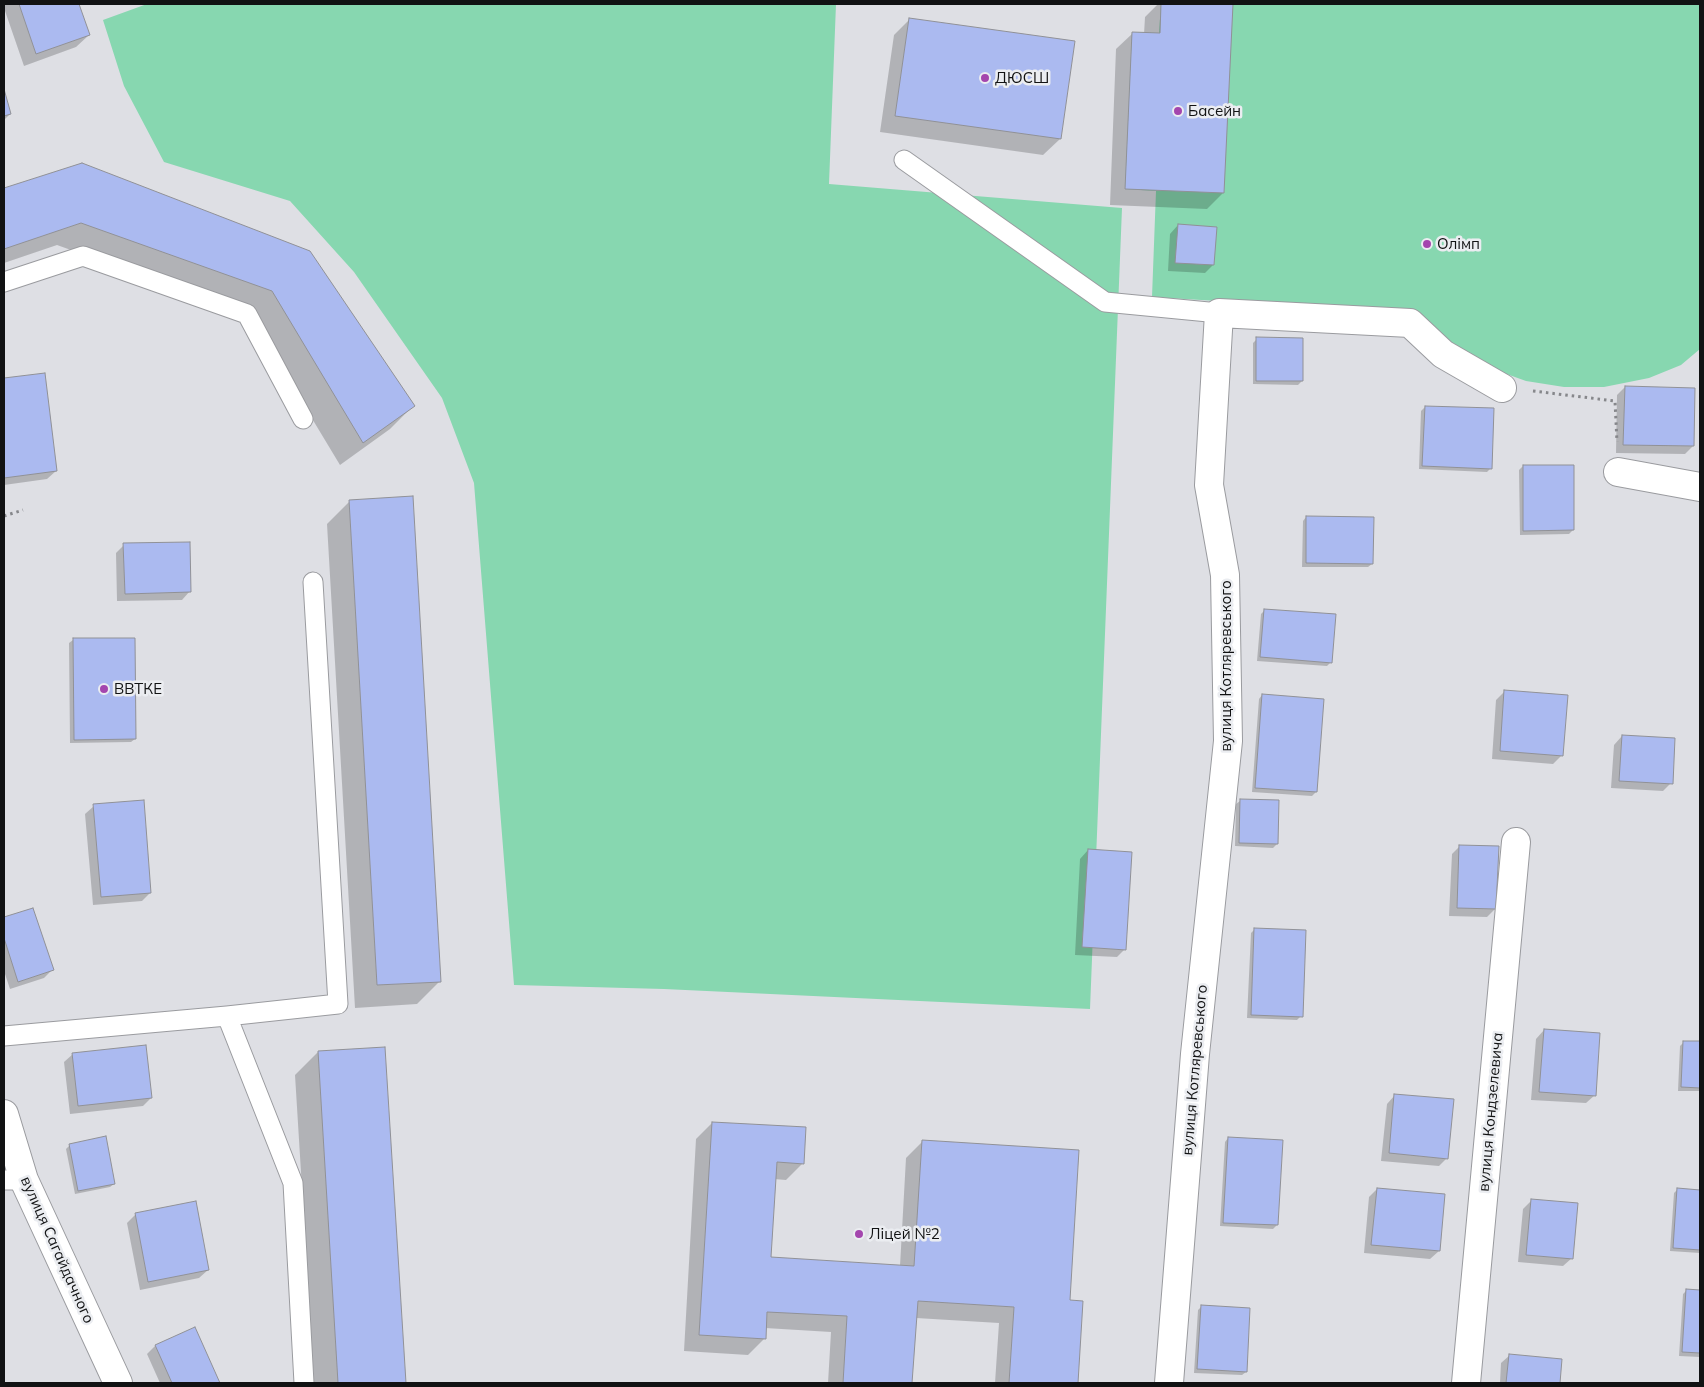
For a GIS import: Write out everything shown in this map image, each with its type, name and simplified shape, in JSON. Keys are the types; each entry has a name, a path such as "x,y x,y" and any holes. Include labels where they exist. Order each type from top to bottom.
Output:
{"street":[{"path":"1219,313 1410,323 1443,354 1502,388"},
{"name":"вулиця Котляревського","path":"1169,1383 1195,1054 1228,741 1226,575 1209,485 1219,313"},
{"path":"1618,472 1700,487"},
{"name":"вулиця Кондзелевича","path":"1466,1383 1516,842"},
{"name":"вулиця Сагайдачного","path":"4,1114 14,1180 118,1383"}],"lane":[{"path":"904,160 1105,302 1219,313"},
{"path":"4,282 83,256 247,314 303,419"},
{"path":"4,1036 338,1004 313,582"},
{"path":"227,1016 293,1183 304,1383"}],"path":[{"path":"1502,388 1615,401 1618,472"},
{"path":"4,516 23,510"}],"green space":[{"path":"147,4 836,4 829,184 1122,208 1090,1009 664,989 514,985 474,483 442,398 354,272 290,201 164,162 124,86 103,20"},
{"name":"Олімп","path":"1161,4 1700,4 1700,349 1681,365 1649,378 1604,387 1564,387 1526,381 1501,372 1452,348 1416,313 1152,297 1156,191 1125,189 1132,32 1159,33"}],"building":[{"path":"19,4 79,4 90,35 36,54"},
{"name":"Басейн","path":"1161,4 1233,4 1224,193 1125,189 1132,32 1160,33"},
{"name":"ДЮСШ","path":"909,18 1075,41 1061,139 895,116"},
{"path":"4,89 11,114 4,116"},
{"path":"82,163 310,251 415,406 363,443 272,291 81,223 4,249 4,188"},
{"path":"1178,224 1217,227 1214,265 1175,263"},
{"path":"1256,337 1303,338 1303,381 1256,381"},
{"path":"45,373 57,471 4,478 4,378"},
{"path":"1625,386 1695,388 1694,446 1623,445"},
{"path":"1425,406 1494,408 1492,469 1422,466"},
{"path":"1523,465 1574,465 1574,530 1523,531"},
{"path":"413,496 441,982 377,985 349,500"},
{"path":"1306,516 1374,517 1373,564 1306,563"},
{"path":"190,542 191,592 125,594 123,543"},
{"path":"1264,609 1336,614 1332,663 1260,657"},
{"name":"ВВТКЕ","path":"73,638 135,638 136,739 74,740"},
{"path":"1504,690 1568,695 1563,756 1500,751"},
{"path":"1262,694 1324,699 1317,792 1255,788"},
{"path":"1622,735 1675,738 1673,784 1619,781"},
{"path":"1240,799 1279,800 1278,844 1239,843"},
{"path":"144,800 151,893 101,897 93,804"},
{"path":"1459,845 1499,846 1496,909 1457,908"},
{"path":"1088,849 1132,852 1126,950 1082,947"},
{"path":"33,908 54,970 18,982 4,938 4,917"},
{"path":"1254,928 1306,930 1303,1017 1251,1015"},
{"path":"1544,1029 1600,1033 1596,1096 1539,1092"},
{"path":"1683,1041 1700,1041 1700,1088 1681,1087"},
{"path":"146,1045 152,1098 78,1106 72,1053"},
{"path":"385,1047 406,1383 338,1383 318,1051"},
{"path":"1394,1094 1454,1099 1448,1159 1389,1153"},
{"path":"712,1122 806,1127 804,1164 777,1162 771,1257 914,1266 922,1140 1079,1150 1070,1300 1083,1301 1078,1383 1009,1383 1014,1307 918,1301 912,1383 843,1383 847,1316 767,1312 766,1339 699,1335"},
{"path":"106,1136 115,1184 78,1191 69,1144"},
{"path":"1228,1137 1283,1140 1278,1225 1223,1223"},
{"path":"1377,1188 1445,1194 1440,1251 1371,1245"},
{"path":"1677,1188 1700,1190 1700,1250 1673,1248"},
{"path":"1531,1199 1578,1203 1573,1259 1526,1255"},
{"path":"196,1201 209,1270 148,1282 135,1213"},
{"path":"1686,1289 1700,1290 1700,1353 1682,1352"},
{"path":"1201,1305 1250,1308 1247,1372 1197,1369"},
{"path":"195,1327 220,1383 172,1383 155,1345"},
{"path":"1509,1354 1562,1359 1560,1383 1506,1383"}],"place":[{"name":"ДЮСШ","path":"985,78"},
{"name":"Басейн","path":"1178,111"},
{"name":"Олімп","path":"1427,244"},
{"name":"ВВТКЕ","path":"104,689"},
{"name":"Ліцей №2","path":"859,1234"}]}
